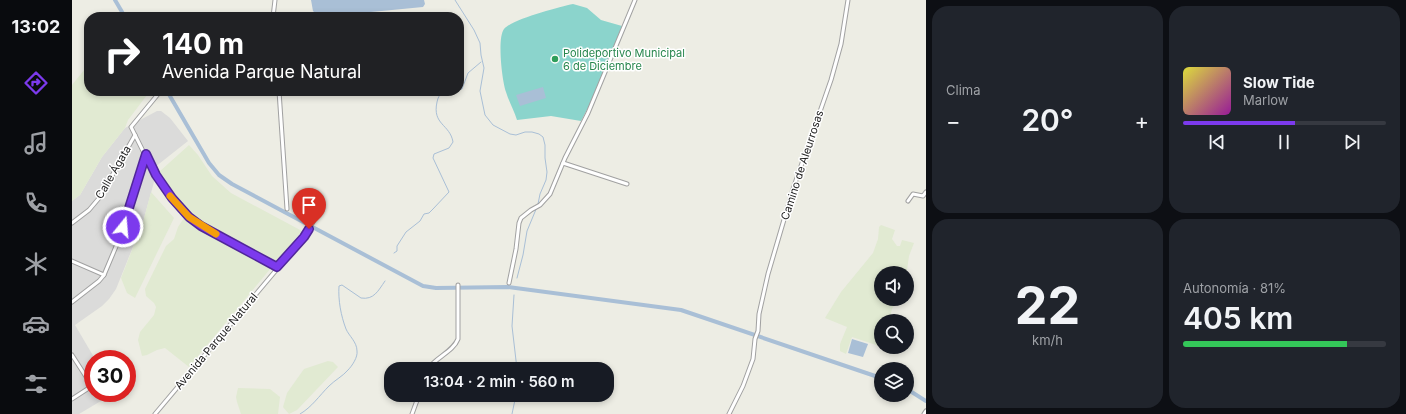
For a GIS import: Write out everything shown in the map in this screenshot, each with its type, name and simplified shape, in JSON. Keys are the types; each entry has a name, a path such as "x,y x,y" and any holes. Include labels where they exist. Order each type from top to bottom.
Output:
{"street":[{"path":"274,12 276,0"},
{"path":"509,283 520,220 525,214 540,205 550,194 563,163 588,113 635,0"},
{"name":"Camino de Aleurrosas","path":"729,414 743,386 752,359 755,339 758,332 759,314 768,274 793,189 831,80 841,44 848,0"},
{"path":"157,96 131,127 156,175 172,198 189,217 277,267"},
{"path":"279,96 288,209"},
{"name":"Calle Ágata","path":"72,223 89,210 100,197 135,135"},
{"path":"72,302 99,281 104,274 120,237 146,154"},
{"path":"563,163 627,184"},
{"path":"908,201 913,194 924,196 926,192"},
{"name":"Avenida Parque Natural","path":"155,414 277,267 304,237 312,222"},
{"path":"72,261 104,274"},
{"path":"435,362 455,346 458,339 458,285"},
{"path":"72,355 84,373"},
{"path":"72,399 84,391"},
{"path":"412,414 416,402"}],"shaded area":[{"path":"311,0 424,0 425,4 423,7 371,12 313,11"},
{"name":"Polideportivo Municipal 6 de Diciembre","path":"573,4 587,8 601,20 622,26 592,100 581,121 551,116 517,120 504,87 501,60 501,41 504,29 526,17"},
{"path":"543,87 546,98 520,106 516,95"},
{"path":"157,111 161,111 170,118 188,141 155,167 154,182 143,222 116,289 102,306 75,325 90,350 84,350 84,402 99,402 79,414 72,414 72,201 80,195 102,157 125,128"},
{"path":"852,339 868,344 863,357 848,353"}],"green space":[{"path":"84,70 84,96 146,96 128,120 125,128 102,157 80,195 72,201 72,85"},
{"path":"189,145 198,155 212,176 231,193 302,231 276,262 201,223 190,214 176,198 159,172"},
{"path":"151,192 174,218 135,298 127,293 121,278 143,222"},
{"path":"184,218 202,231 271,268 189,367 165,348 142,356 138,340 140,332 154,315 156,307 154,303 146,296 145,289 166,246 174,239 178,227"},
{"path":"881,225 895,230 892,239 897,246 900,246 902,240 914,243 909,256 908,266 874,266 874,306 894,306 891,314 874,314 874,344 852,337 846,354 840,351 840,344 847,327 825,318 841,292 873,253 878,239 879,227"},
{"path":"328,361 333,362 338,367 297,410 289,414 283,407 287,393 304,369"},
{"path":"238,388 270,389 280,397 278,414 241,414 236,397"}],"waterway":[{"path":"115,0 122,12"},
{"path":"455,0 463,12"},
{"path":"464,14 480,43 484,68 480,91 485,115 493,125 510,134 516,135 525,132 532,132 543,137 547,172 546,180 540,194 538,204"},
{"path":"464,84 468,73 481,62"},
{"path":"170,96 209,163 219,175 232,184 423,286 436,288 508,287 681,310 874,376"},
{"path":"394,253 397,251 397,246 406,232 420,221 424,214 429,213 449,192 433,158 434,154 449,148 453,142 449,131 439,120 437,115 437,102 440,96"},
{"path":"517,278 527,231 537,207"},
{"path":"300,414 312,405 331,384 346,372 353,364 357,356 356,345 346,329 343,319 339,302 339,286 342,285 361,298 369,298 375,294 385,281"},
{"path":"514,295 512,326 516,362"},
{"path":"914,393 926,401"},
{"path":"512,414 515,402"}],"slow traffic":[{"path":"170,196 189,217 201,226 216,234"}],"place":[{"name":"Polideportivo Municipal 6 de Diciembre","path":"555,59"}],"route":[{"path":"123,227 146,154 156,175 172,198 189,217 201,226 277,267 304,237 309,229"}]}
